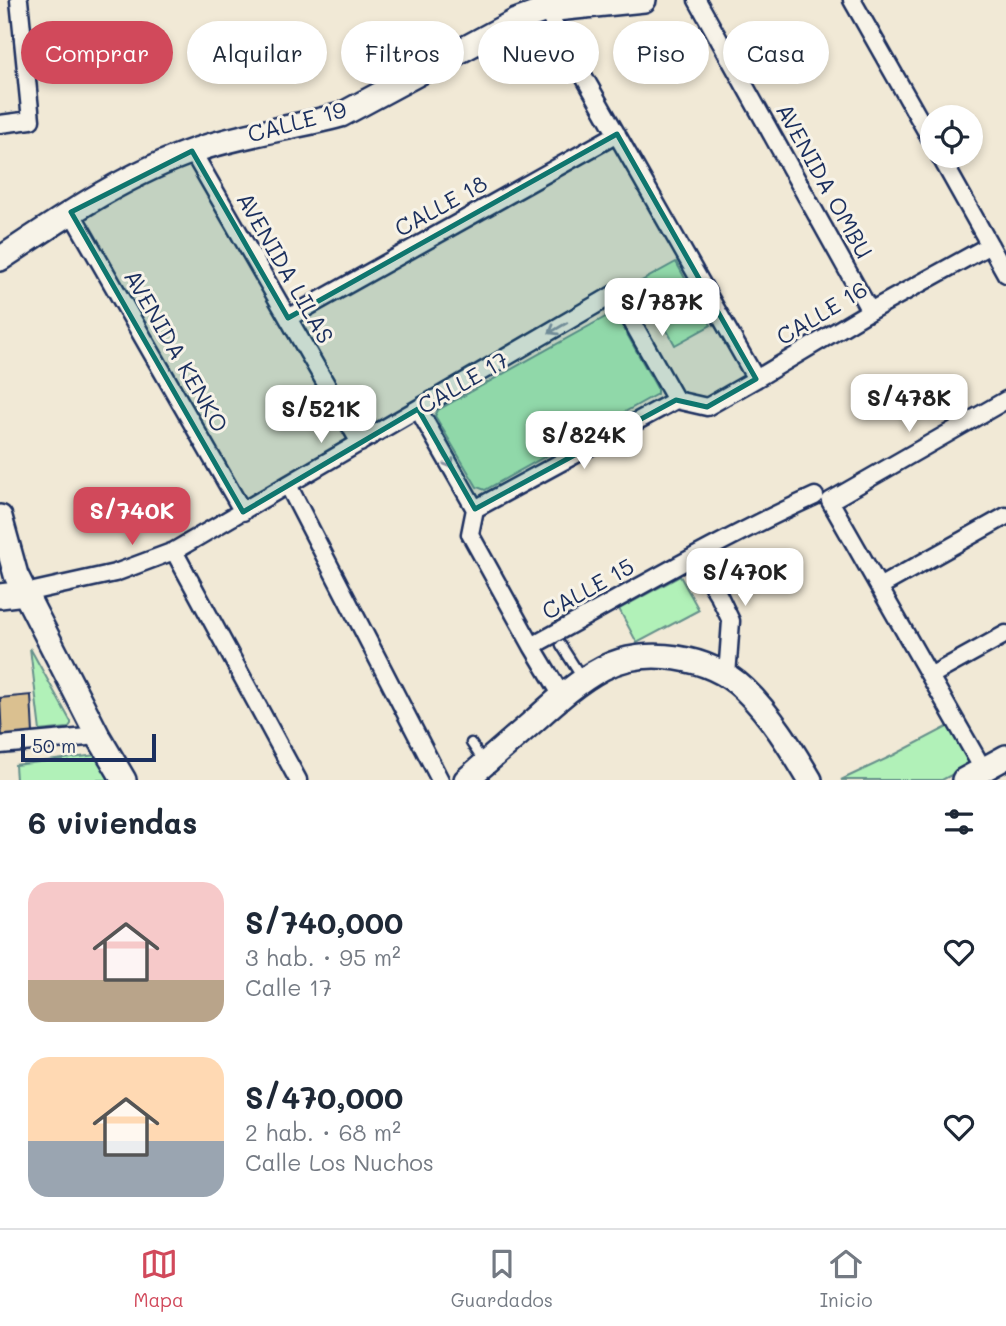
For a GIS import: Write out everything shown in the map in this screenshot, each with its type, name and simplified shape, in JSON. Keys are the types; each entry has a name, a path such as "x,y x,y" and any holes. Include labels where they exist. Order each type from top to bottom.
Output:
{"street":[{"path":"0,124 31,120 19,0"},
{"name":"CALLE 19","path":"0,260 71,212 153,167 192,151 247,135 341,114 500,28 546,10 644,0"},
{"name":"AVENIDA OMBU","path":"697,0 870,311"},
{"path":"852,0 920,121"},
{"path":"546,10 756,379"},
{"name":"CALLE 18","path":"288,318 617,134"},
{"name":"AVENIDA LILAS","path":"192,151 360,443"},
{"path":"947,168 1006,274"},
{"name":"AVENIDA KENKO","path":"71,212 243,512"},
{"name":"CALLE 16","path":"676,400 707,407 870,311 990,246"},
{"name":"CALLE 17","path":"0,596 115,573 174,551 617,293 676,400"},
{"path":"475,509 676,400"},
{"name":"CALLE 15","path":"532,646 783,510 823,498 1006,400"},
{"path":"418,409 475,509 470,534 562,696"},
{"path":"288,485 440,780"},
{"path":"823,498 879,587 930,676 973,775 1006,757"},
{"path":"879,587 1006,516"},
{"path":"0,517 16,575 24,593 98,736 124,780"},
{"path":"174,551 298,780"},
{"path":"695,556 731,621 727,676"},
{"path":"930,676 1006,634"},
{"path":"466,780 562,696 584,681 622,660 656,656 672,657 707,667 743,687 790,746 810,780"},
{"path":"0,745 98,736"}],"lane":[{"path":"561,645 584,681"},
{"path":"471,743 485,763"}],"highlighted area":[{"path":"617,134 756,379 707,407 676,400 475,509 418,409 243,512 71,212 192,151 288,318"}],"green space":[{"path":"676,262 711,325 675,345 640,282"},
{"path":"609,315 618,318 657,388 657,394 485,490 477,487 435,416 438,410"},
{"path":"680,576 699,610 637,643 619,609"},
{"path":"30,648 71,722 68,728 40,731"},
{"path":"949,726 972,764 942,780 841,780 894,755"},
{"path":"96,755 109,780 16,780 15,765"}],"building":[{"path":"31,695 33,734 2,739 0,698"}]}
